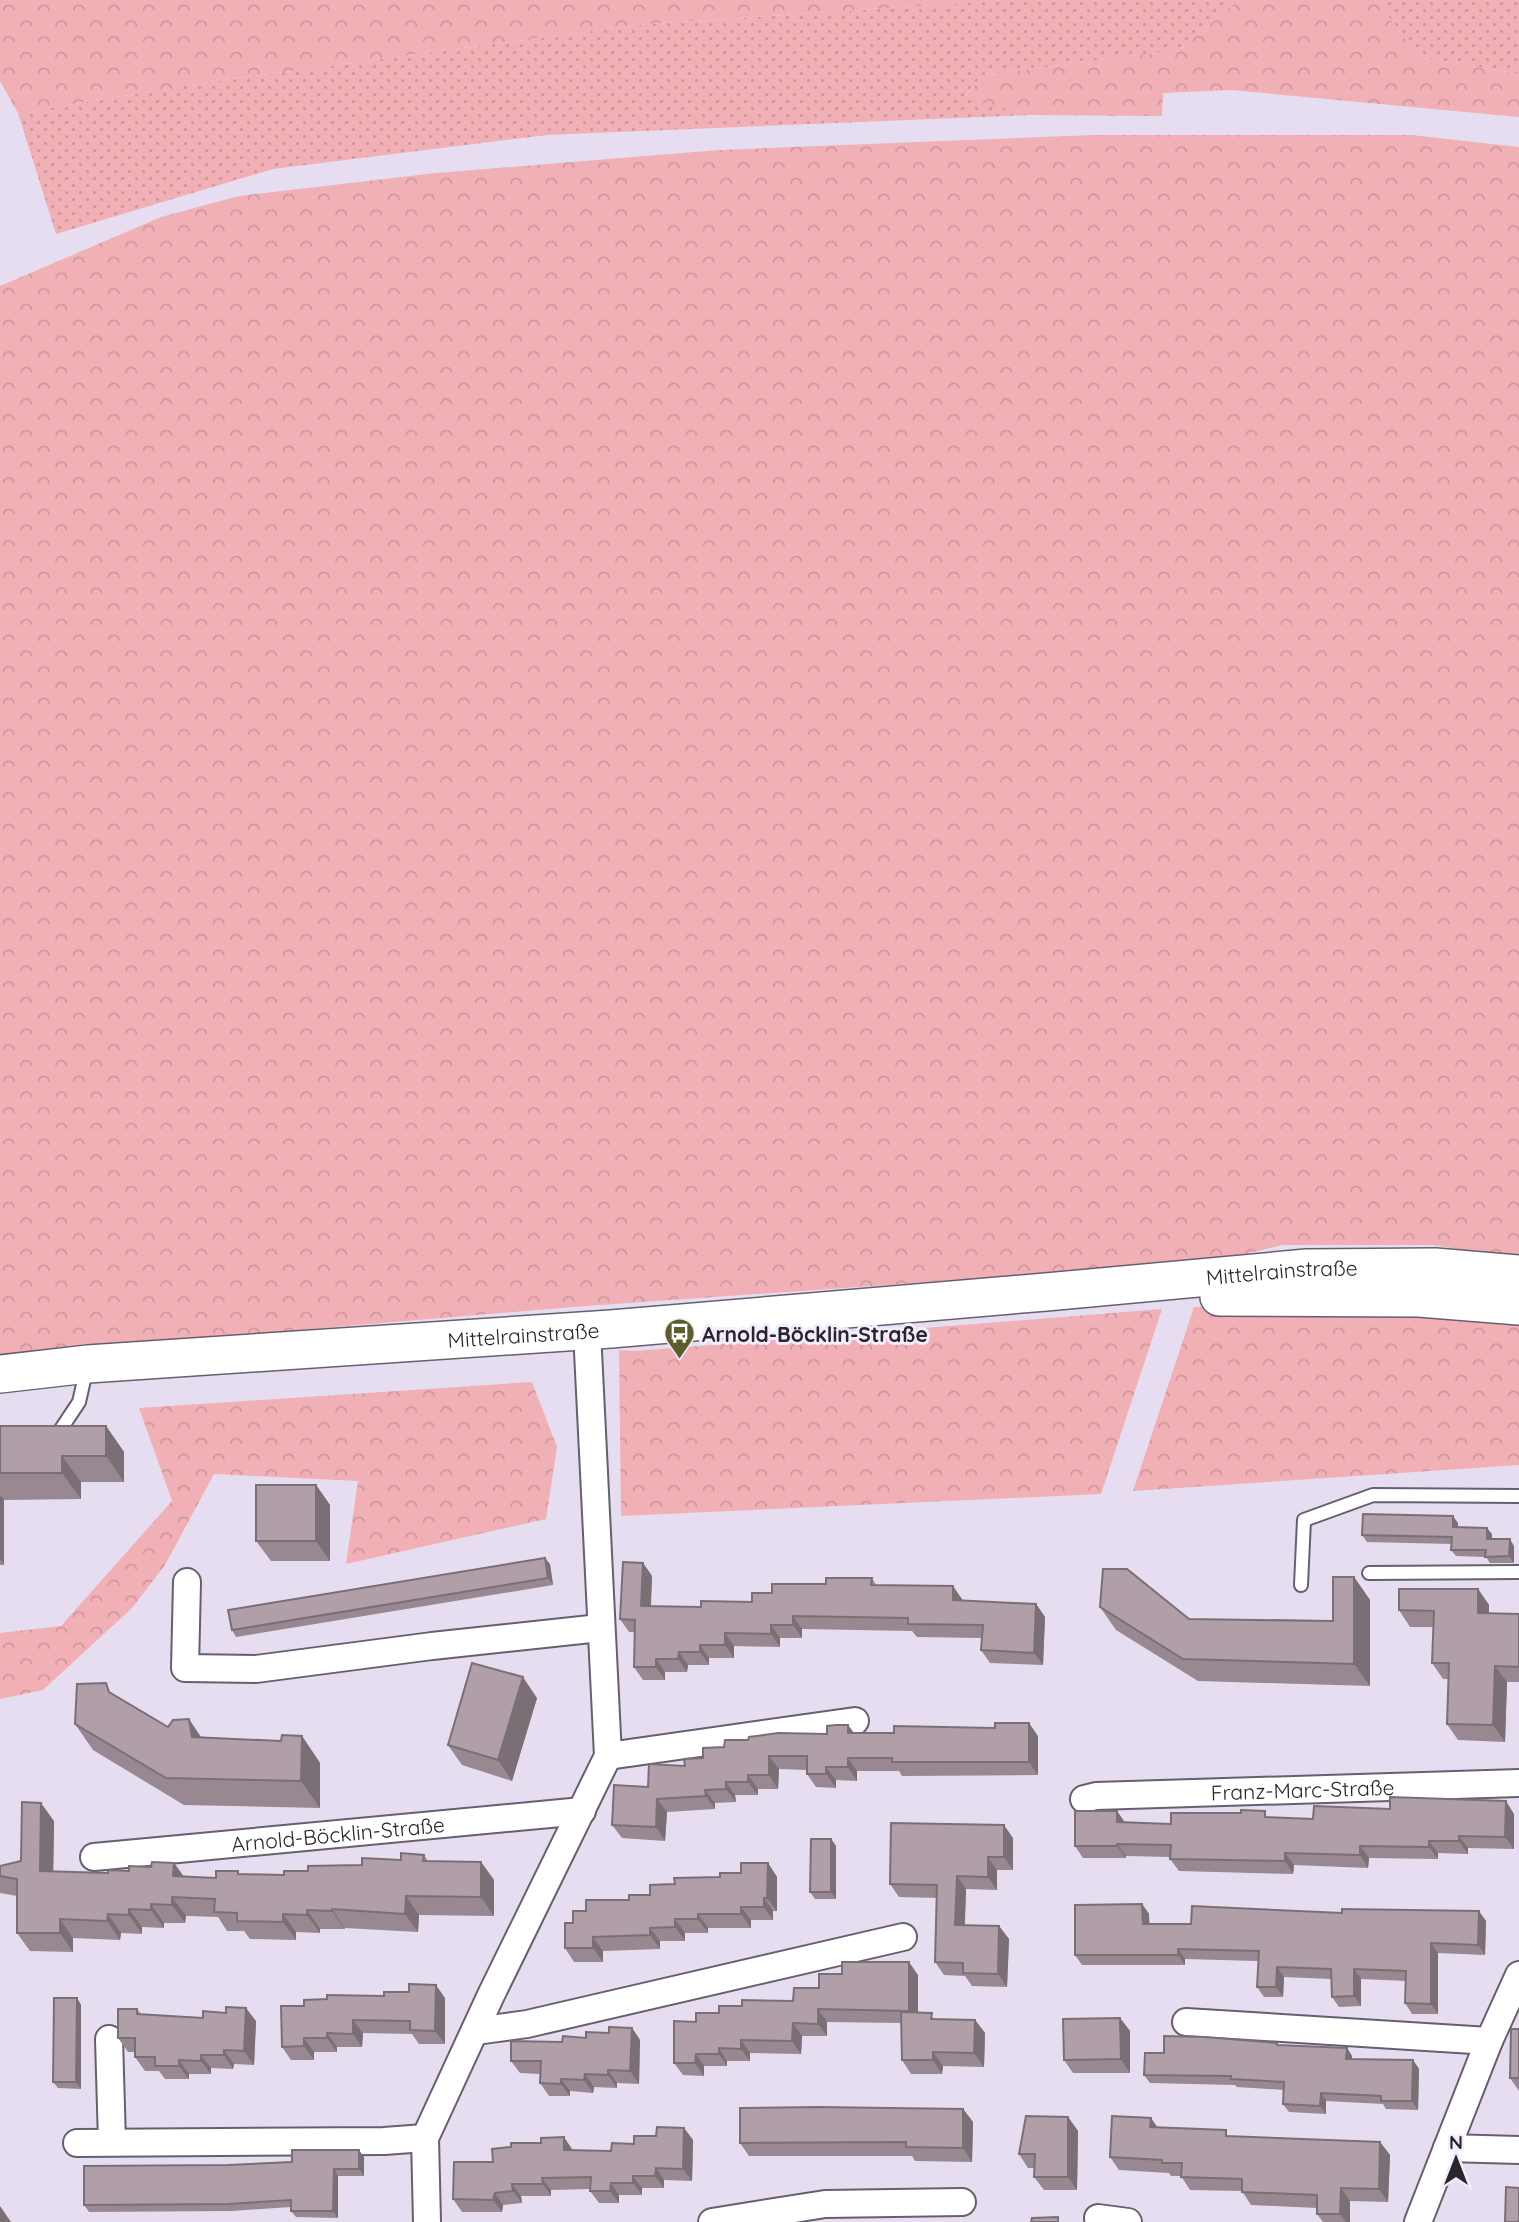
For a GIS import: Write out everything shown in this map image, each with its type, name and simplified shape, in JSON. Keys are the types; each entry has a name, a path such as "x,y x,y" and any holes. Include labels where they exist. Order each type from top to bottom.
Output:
{"street":[{"name":"Mittelrainstraße","path":"0,1374 88,1364 587,1331 1307,1268 1435,1267 1519,1274"},
{"name":"Mittelrainstraße","path":"1046,1292 1419,1298 1519,1306"},
{"path":"427,2222 425,2138 491,1994 608,1756 587,1331"},
{"path":"187,1582 185,1668 256,1669 600,1628"},
{"path":"608,1756 855,1721"},
{"name":"Franz-Marc-Straße","path":"1084,1799 1096,1796 1519,1783"},
{"name":"Arnold-Böcklin-Straße","path":"94,1857 582,1811"},
{"path":"475,2031 527,2024 903,1937"},
{"path":"1418,2222 1489,2041 1519,1975"},
{"path":"1186,2022 1489,2041"},
{"path":"109,2039 112,2142"},
{"path":"78,2143 384,2141 425,2138"},
{"path":"1447,2148 1519,2150"},
{"path":"712,2222 825,2204 962,2202"},
{"path":"1098,2218 1128,2222"}],"lane":[{"path":"45,1436 59,1432 79,1402 88,1364"},
{"path":"1301,1585 1304,1520 1373,1495 1519,1496"},
{"path":"1369,1573 1519,1572"}],"green space":[{"path":"0,0 1006,0 636,25 209,82 18,113 0,81"},
{"path":"1006,0 1239,0 1179,50 983,75 965,96 1029,115 547,135 273,169 56,234 18,113 209,82 636,25"},
{"path":"1239,0 1376,0 1419,57 1519,74 1519,117 1231,90 1163,93 1162,116 1029,115 965,97 983,75 1179,50"},
{"path":"1376,0 1519,0 1519,74 1419,57"},
{"path":"1094,135 1412,135 1519,147 1519,1258 1432,1245 1282,1245 1212,1262 586,1306 0,1355 0,286 161,217 239,196 436,173 719,150"},
{"path":"1194,1307 1443,1307 1519,1316 1519,1465 1133,1491"},
{"path":"1162,1309 1101,1494 621,1516 619,1350 636,1351"},
{"path":"532,1382 557,1447 546,1519 346,1564 358,1481 214,1474 165,1565 132,1608 43,1690 0,1699 0,1633 61,1626 172,1501 139,1408"}],"building":[{"path":"0,1426 106,1426 106,1456 62,1456 62,1473 0,1473"},
{"path":"256,1485 316,1485 316,1541 256,1541"},
{"path":"1363,1514 1453,1516 1453,1527 1487,1528 1487,1539 1510,1539 1509,1556 1485,1557 1486,1550 1451,1550 1452,1537 1362,1535"},
{"path":"545,1558 548,1578 232,1630 228,1610"},
{"path":"623,1562 643,1563 641,1606 701,1607 701,1601 752,1602 752,1593 772,1593 772,1584 826,1584 826,1578 872,1578 871,1585 953,1586 953,1600 1036,1604 1034,1653 981,1650 983,1625 908,1624 908,1618 793,1616 793,1625 771,1625 771,1634 725,1633 725,1645 700,1645 700,1652 679,1652 678,1659 656,1659 656,1667 634,1667 635,1620 620,1619"},
{"path":"1103,1569 1127,1569 1189,1619 1333,1621 1333,1577 1354,1577 1354,1664 1183,1659 1100,1607"},
{"path":"1399,1589 1478,1589 1478,1613 1519,1614 1519,1667 1495,1666 1493,1725 1447,1724 1449,1663 1432,1663 1434,1611 1399,1610"},
{"path":"472,1663 523,1677 498,1760 448,1745"},
{"path":"106,1683 109,1692 168,1727 173,1720 189,1719 192,1737 281,1741 282,1735 302,1736 301,1781 166,1778 75,1724 77,1684"},
{"path":"995,1723 1029,1723 1029,1762 892,1762 892,1758 848,1758 848,1767 826,1767 826,1774 807,1774 807,1756 769,1756 769,1775 748,1775 748,1782 726,1782 726,1789 705,1790 706,1796 657,1799 656,1827 612,1825 614,1785 648,1787 649,1764 685,1766 684,1759 703,1758 703,1748 724,1747 725,1740 748,1740 749,1737 778,1733 827,1734 827,1726 836,1725 848,1725 848,1733 894,1733 894,1726 995,1728"},
{"path":"1390,1797 1506,1801 1505,1837 1459,1836 1459,1841 1429,1841 1429,1847 1360,1846 1360,1855 1285,1853 1285,1861 1170,1859 1171,1845 1075,1846 1075,1811 1117,1811 1117,1822 1171,1824 1171,1813 1241,1813 1241,1810 1265,1811 1265,1817 1313,1819 1314,1806 1390,1809"},
{"path":"22,1802 41,1803 40,1871 108,1873 108,1870 129,1871 129,1866 151,1867 152,1862 174,1863 173,1876 216,1878 216,1871 284,1875 284,1871 308,1871 308,1866 362,1865 362,1858 401,1860 401,1853 424,1855 423,1861 481,1862 481,1897 406,1896 405,1914 307,1910 307,1915 283,1914 283,1922 237,1921 237,1913 214,1912 215,1899 172,1897 172,1905 151,1904 151,1910 129,1909 129,1915 108,1914 107,1921 60,1919 60,1933 17,1933 17,1879 0,1876 0,1866 21,1861"},
{"path":"891,1823 1004,1825 1004,1857 988,1857 988,1877 957,1876 955,1925 999,1926 998,1974 963,1973 963,1963 935,1962 937,1885 890,1884"},
{"path":"811,1839 831,1839 831,1892 810,1892"},
{"path":"741,1863 768,1863 767,1898 764,1898 764,1907 741,1907 741,1914 698,1914 698,1919 675,1919 675,1927 650,1928 650,1935 593,1937 593,1948 565,1948 565,1923 573,1923 573,1911 586,1911 586,1900 629,1900 629,1895 650,1895 650,1885 675,1884 674,1878 720,1877 720,1873 741,1873"},
{"path":"1142,1904 1143,1924 1191,1924 1192,1906 1342,1913 1342,1909 1479,1911 1478,1945 1431,1943 1431,2004 1405,2003 1406,1971 1354,1969 1354,1996 1332,1997 1331,1969 1277,1967 1276,1987 1257,1987 1259,1951 1178,1949 1178,1955 1075,1955 1075,1905"},
{"path":"842,1962 909,1962 909,2011 818,2009 818,2024 793,2023 792,2041 741,2040 741,2049 719,2048 719,2054 696,2054 695,2063 674,2063 674,2021 696,2022 696,2013 719,2013 719,2006 742,2006 742,2000 793,2001 794,1988 819,1988 819,1974 842,1974"},
{"path":"409,1984 436,1985 435,2031 410,2030 410,2021 353,2020 353,2034 327,2033 327,2038 304,2038 304,2046 282,2047 281,2006 304,2006 304,2000 327,1999 327,1995 384,1996 384,1992 409,1992"},
{"path":"54,1998 77,1998 76,2082 53,2082"},
{"path":"226,2007 246,2008 244,2051 224,2050 224,2055 201,2055 201,2061 179,2060 179,2066 155,2066 155,2057 135,2057 135,2038 118,2038 118,2009 137,2009 137,2014 203,2018 203,2011 226,2013"},
{"path":"901,2012 932,2013 931,2019 975,2020 974,2053 933,2052 933,2060 902,2060"},
{"path":"1120,2018 1121,2059 1064,2060 1063,2019"},
{"path":"609,2027 632,2028 630,2071 608,2070 608,2075 585,2074 584,2080 561,2079 561,2084 540,2083 541,2061 511,2061 511,2041 562,2042 563,2036 586,2038 586,2032 609,2033"},
{"path":"1511,2029 1519,2029 1519,2078 1510,2078"},
{"path":"1164,2036 1347,2048 1346,2059 1413,2060 1412,2101 1381,2101 1381,2096 1321,2093 1320,2106 1283,2104 1284,2082 1231,2079 1231,2076 1144,2075 1145,2053 1164,2053"},
{"path":"740,2108 963,2109 963,2148 906,2147 906,2142 740,2143"},
{"path":"1026,2116 1068,2117 1068,2177 1034,2177 1035,2154 1019,2154"},
{"path":"1112,2116 1151,2118 1150,2127 1226,2130 1226,2136 1380,2142 1379,2189 1341,2188 1340,2214 1317,2214 1317,2195 1242,2192 1242,2179 1181,2177 1182,2163 1110,2157"},
{"path":"657,2127 684,2128 683,2169 656,2168 655,2176 633,2176 633,2183 611,2183 610,2191 590,2191 591,2177 542,2178 543,2184 512,2184 513,2191 495,2193 493,2200 453,2199 454,2162 493,2162 492,2149 511,2147 511,2143 541,2143 541,2138 564,2137 564,2150 611,2151 612,2143 634,2144 634,2136 656,2136"},
{"path":"292,2150 359,2150 359,2169 334,2169 333,2211 291,2211 291,2200 228,2204 84,2205 84,2166 292,2162"},
{"path":"1506,2187 1519,2188 1519,2222 1505,2222"},
{"path":"1058,2217 1058,2222 1031,2222 1032,2218"}],"place":[{"name":"Arnold-Böcklin-Straße","path":"679,1361"}]}
